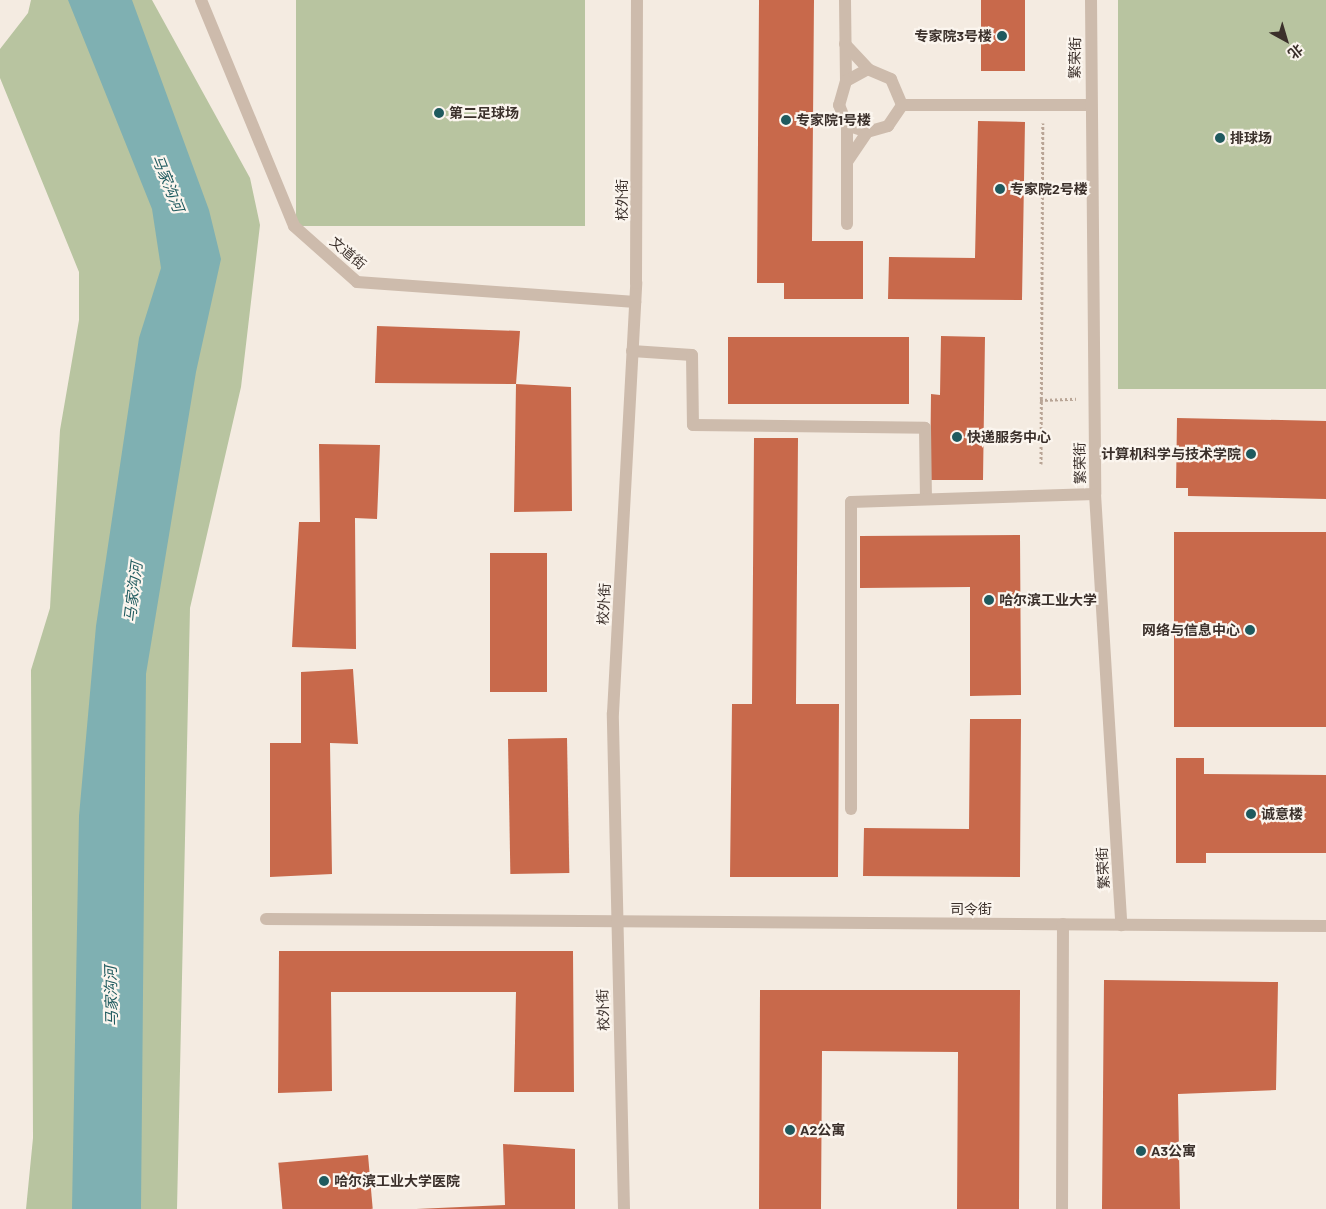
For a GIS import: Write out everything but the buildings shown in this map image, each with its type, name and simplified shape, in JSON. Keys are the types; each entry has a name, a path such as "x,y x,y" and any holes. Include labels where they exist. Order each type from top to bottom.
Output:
{"street":[{"name":"文道街","path":"200,0 294,226 357,282 635,302"},
{"name":"校外街","path":"624,1209 615,922 613,713 635,302 637,0"},
{"path":"845,0 846,81 839,105 847,125 847,224"},
{"name":"繁荣街","path":"1091,0 1089,106 1095,494 1121,925"},
{"path":"845,44 868,69 891,79 902,106"},
{"path":"846,81 868,69"},
{"path":"902,106 1089,106"},
{"path":"847,125 867,132 888,126 902,106"},
{"path":"847,162 867,132"},
{"path":"632,351 692,354 693,425 925,428 926,497"},
{"path":"851,809 850,502 926,497 1095,494"},
{"name":"司令街","path":"266,919 1326,926"},
{"path":"1062,1209 1063,924"}],"path":[{"path":"1041,464 1043,105"},
{"path":"1040,400 1094,399"}],"green space":[{"path":"31,0 152,0 250,178 260,225 241,387 190,608 177,1209 26,1209 33,1138 31,670 50,608 60,430 79,320 79,272 0,78 0,49 28,13"},
{"name":"第二足球场","path":"296,0 585,0 585,226 296,226"},
{"name":"排球场","path":"1118,0 1326,0 1326,389 1118,389"}],"water":[{"name":"马家沟河","path":"68,0 132,0 209,210 221,259 196,372 146,674 141,1209 72,1209 79,816 96,626 139,338 161,268 152,209"}],"place":[{"name":"专家院3号楼","path":"1002,36"},
{"name":"第二足球场","path":"439,113"},
{"name":"专家院1号楼","path":"786,120"},
{"name":"排球场","path":"1220,138"},
{"name":"专家院2号楼","path":"1000,189"},
{"name":"快递服务中心","path":"957,437"},
{"name":"计算机科学与技术学院","path":"1251,454"},
{"name":"哈尔滨工业大学","path":"989,600"},
{"name":"网络与信息中心","path":"1250,630"},
{"name":"诚意楼","path":"1251,814"},
{"name":"A2公寓","path":"790,1130"},
{"name":"A3公寓","path":"1141,1151"},
{"name":"哈尔滨工业大学医院","path":"324,1181"}]}
